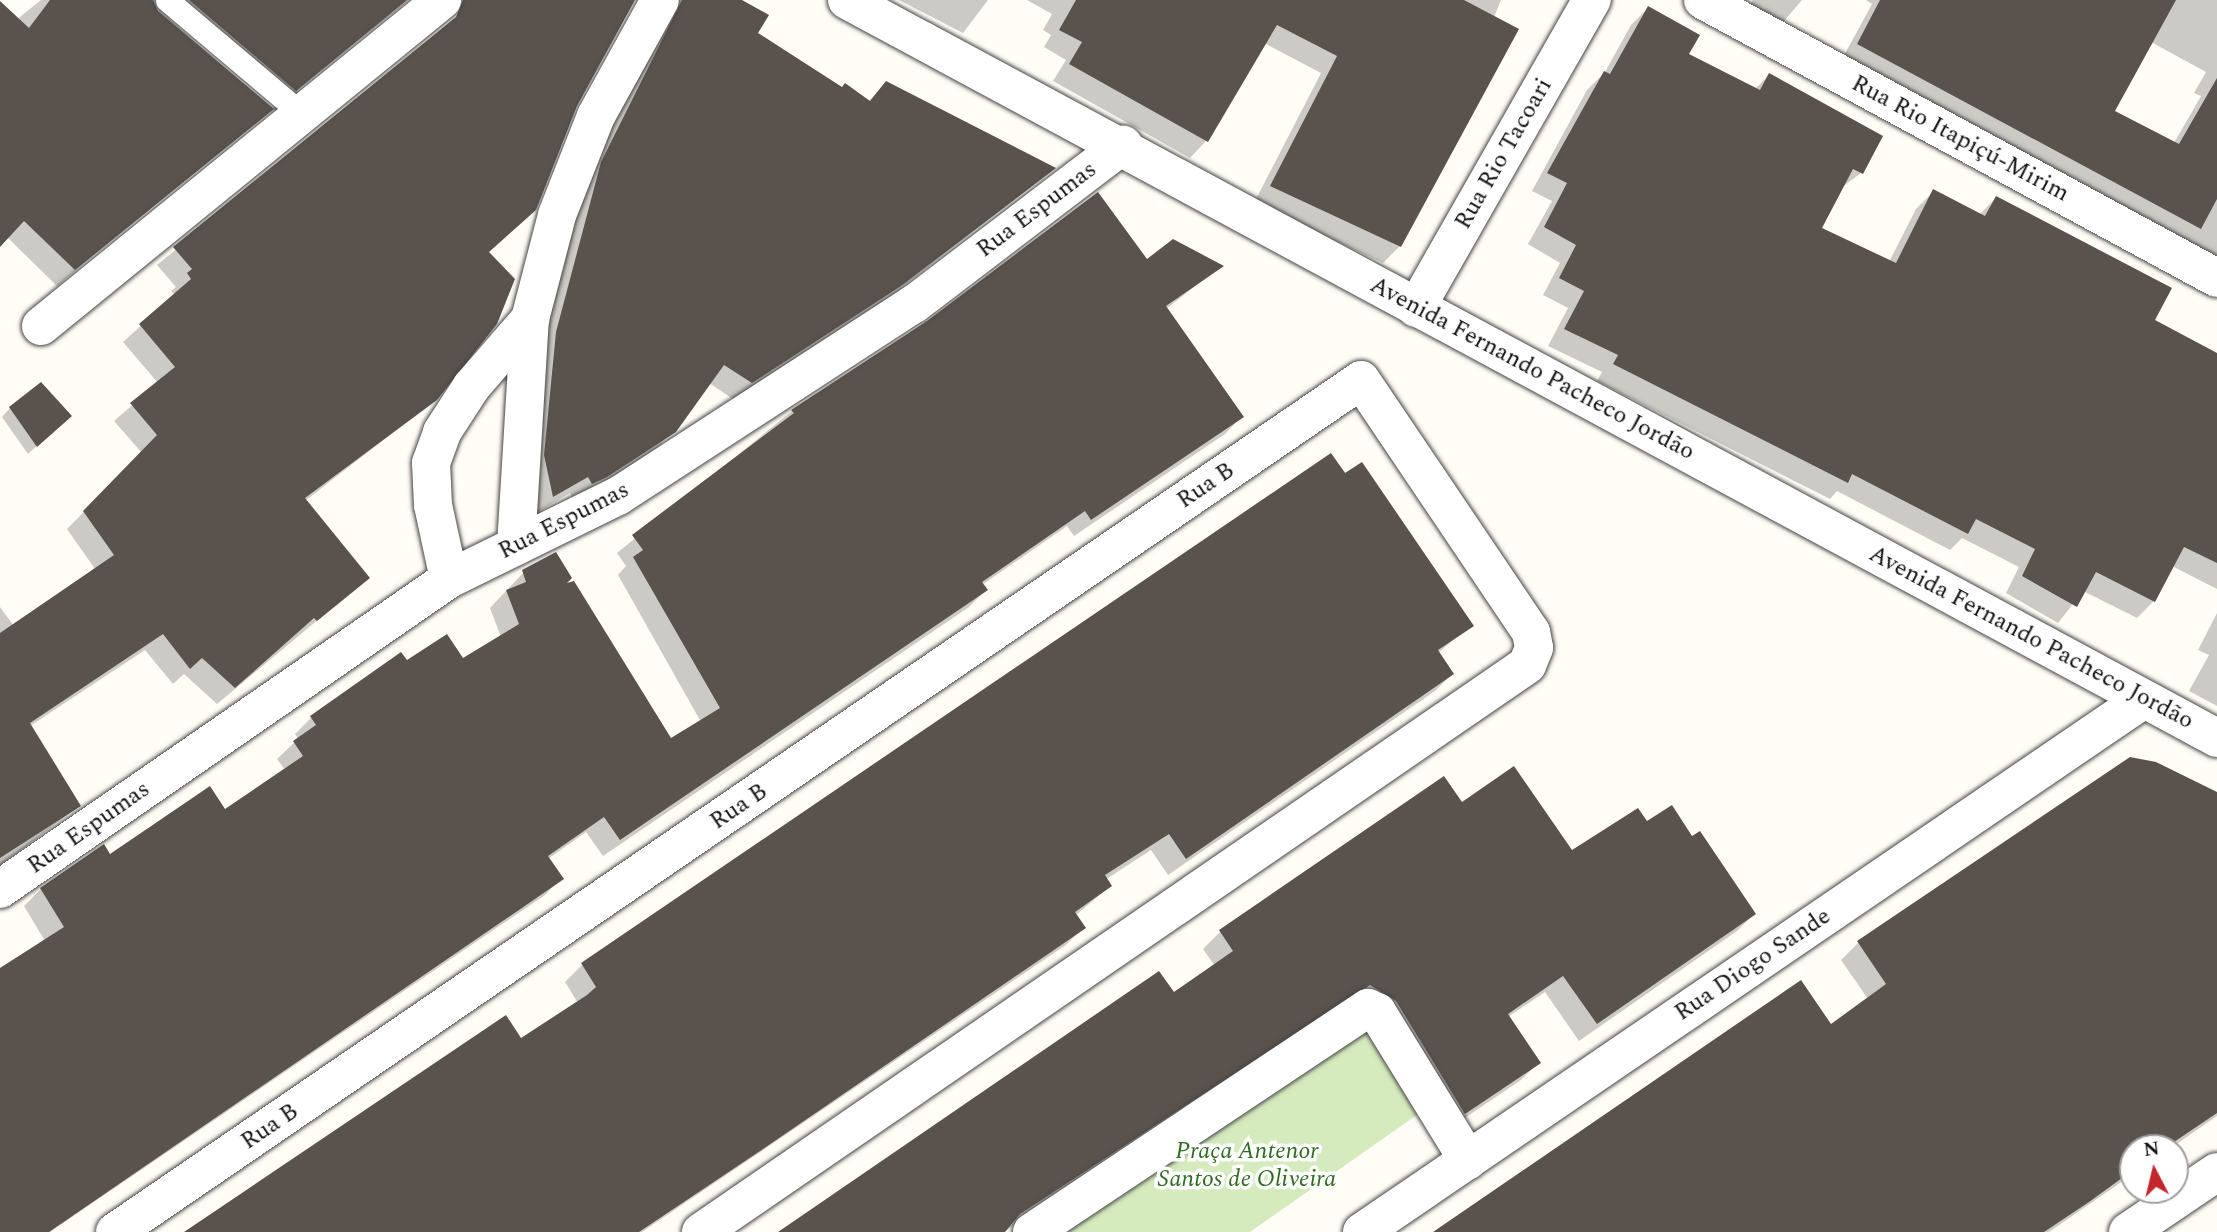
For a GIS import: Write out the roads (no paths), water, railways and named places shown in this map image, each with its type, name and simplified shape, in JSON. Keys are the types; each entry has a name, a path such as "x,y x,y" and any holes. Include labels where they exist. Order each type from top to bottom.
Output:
{"street":[{"path":"41,326 442,0"},
{"path":"516,546 530,319 558,215 596,116 660,0"},
{"name":"Avenida Fernando Pacheco Jordão","path":"847,0 1123,145 1416,308 2217,738"},
{"name":"Rua Rio Tacoari","path":"1416,308 1592,0"},
{"name":"Rua Rio Itapiçú-Mirim","path":"1703,0 2217,278"},
{"name":"Rua Espumas","path":"0,889 449,579 618,496 914,304 1123,145"},
{"path":"449,579 433,505 431,463 442,432 472,386 530,319"},
{"name":"Rua B","path":"115,1232 1361,380 1531,632 1534,648 1527,665 701,1232"},
{"name":"Rua Diogo Sande","path":"1362,1232 2144,698"},
{"path":"1032,1232 1368,1008 1377,1012 1468,1160"},
{"path":"2128,1232 2217,1171"}],"lane":[{"path":"167,0 303,115"}],"park label":[{"name":"Praça Antenor Santos de Oliveira","path":"1247,1166"}]}
